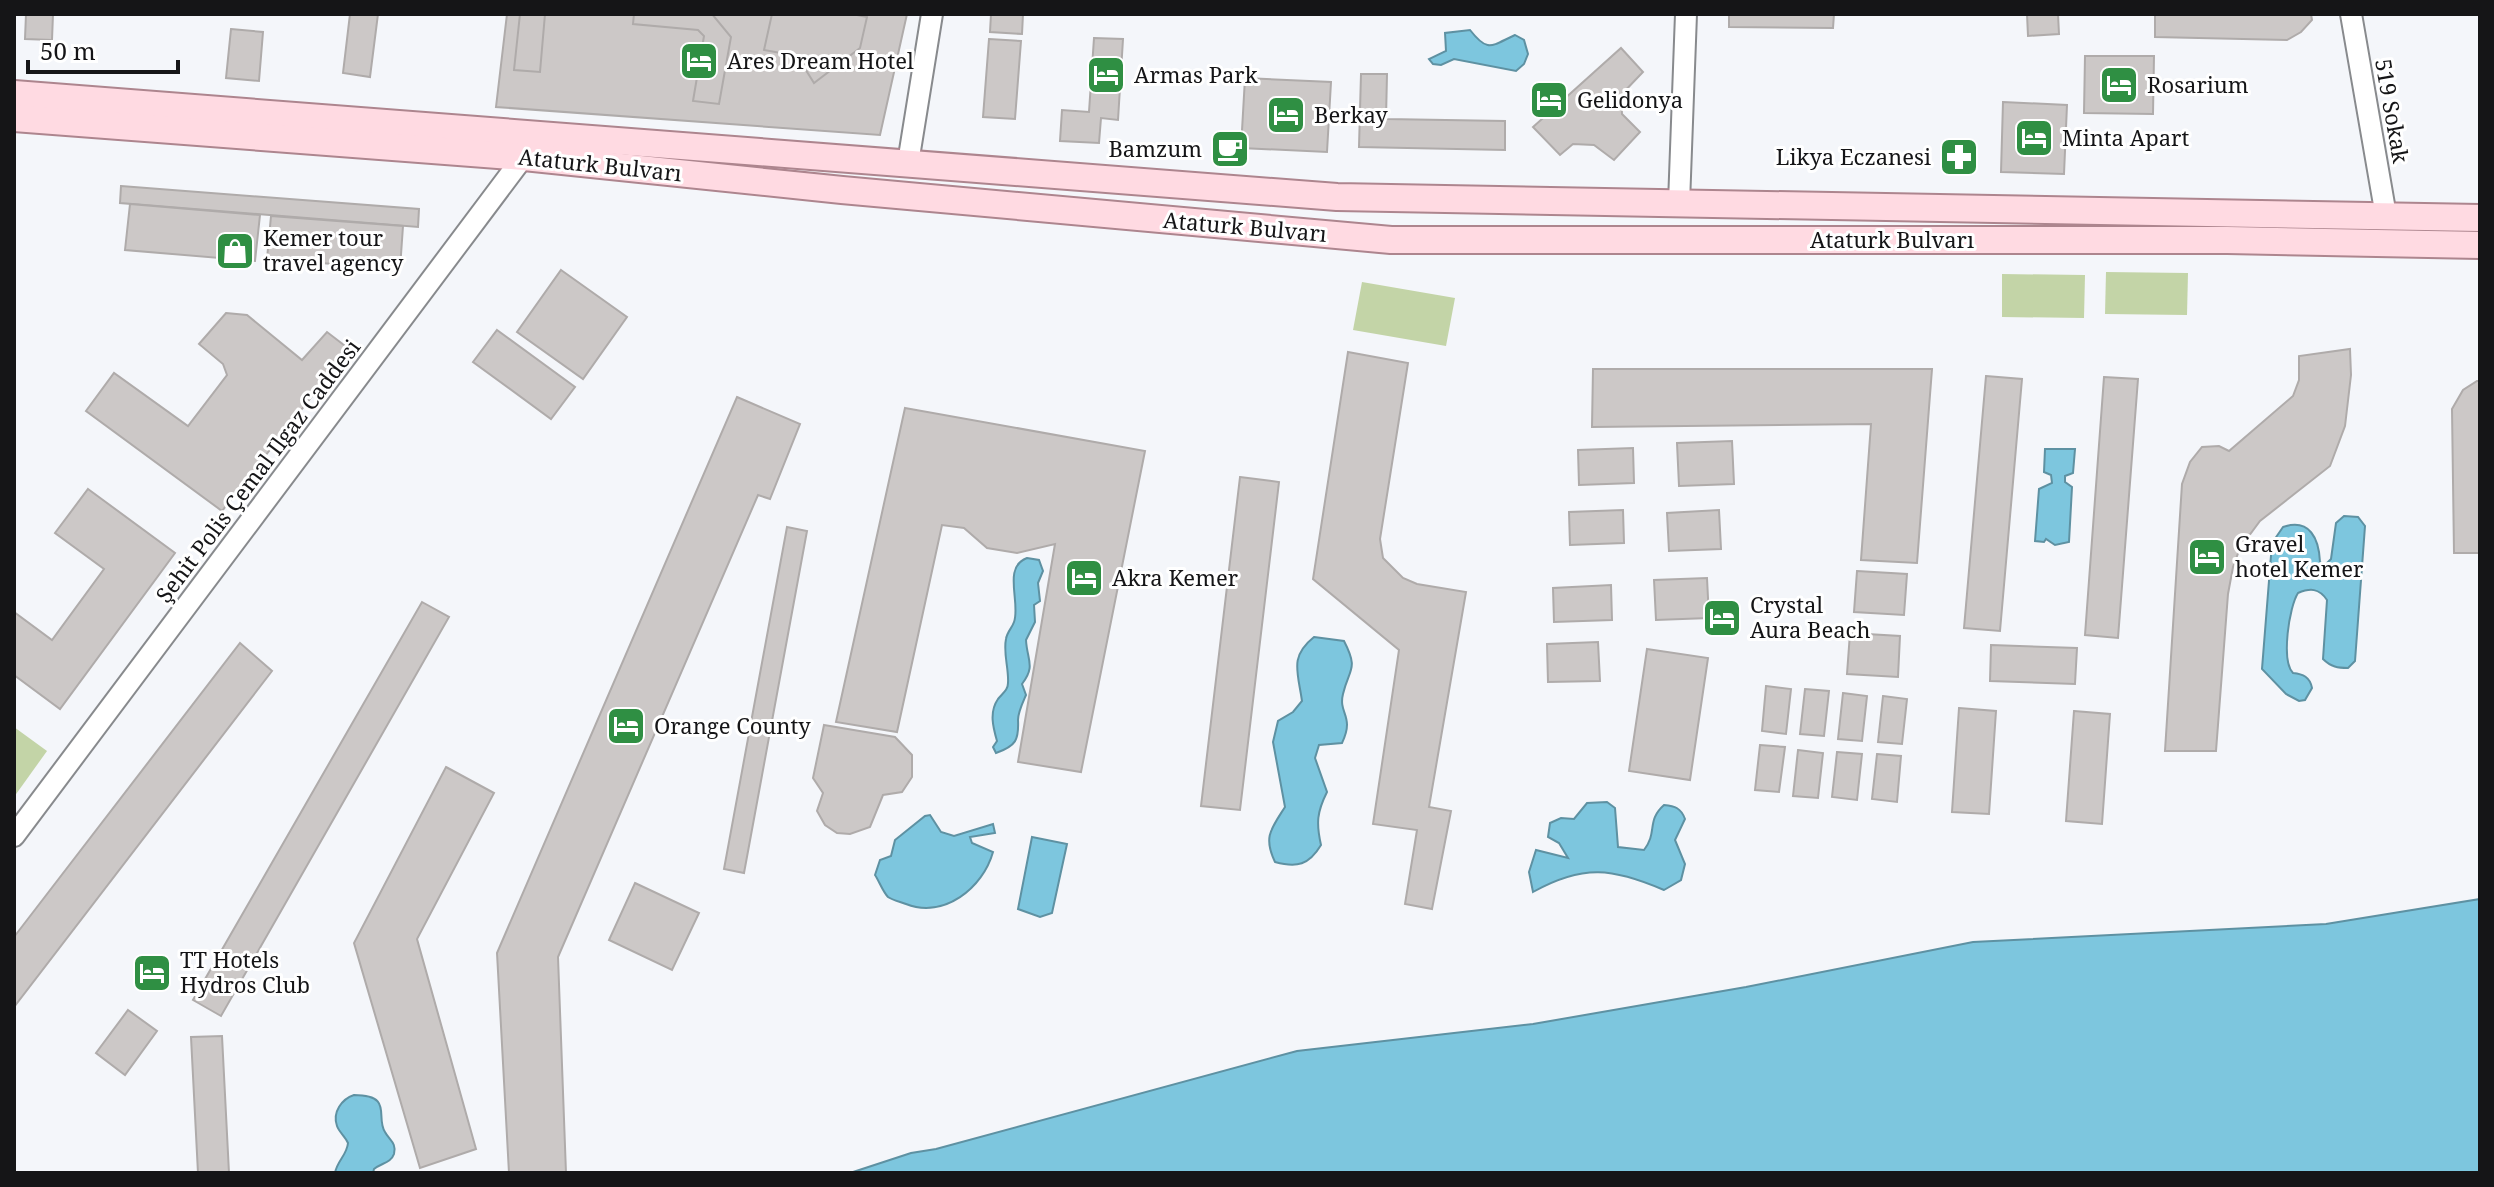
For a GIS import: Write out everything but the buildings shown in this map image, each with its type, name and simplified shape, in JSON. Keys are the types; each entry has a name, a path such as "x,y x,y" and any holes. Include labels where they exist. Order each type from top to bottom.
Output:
{"main road":[{"name":"Ataturk Bulvarı","path":"14,94 1337,197 2480,218"},
{"name":"Ataturk Bulvarı","path":"14,118 524,157 842,190 1391,240 2227,240 2480,245"}],"street":[{"path":"908,163 932,14"},
{"path":"1679,203 1686,14"},
{"name":"519 Sokak","path":"2351,14 2386,216"},
{"name":"Şehit Polis Çemal Ilgaz Caddesi","path":"14,836 540,135"}],"green space":[{"path":"2106,272 2188,273 2187,315 2105,314"},
{"path":"2002,274 2085,275 2084,318 2002,317"},
{"path":"1362,282 1455,298 1446,346 1353,330"},
{"path":"14,727 47,751 14,797"}],"water":[{"path":"1470,30 1486,45 1515,35 1524,40 1528,54 1524,64 1516,71 1454,59 1441,65 1433,64 1429,59 1446,51 1445,33"},
{"path":"2045,449 2075,449 2073,473 2065,476 2065,482 2072,487 2069,542 2055,545 2046,539 2044,542 2035,541 2039,489 2052,483 2051,475 2044,472"},
{"path":"2344,516 2358,517 2365,526 2355,661 2344,668 2323,659 2327,600 2314,590 2298,593 2289,621 2287,657 2293,673 2306,677 2312,688 2305,700 2299,701 2286,694 2262,669 2272,543 2283,527 2300,525 2315,538 2320,562 2325,565 2331,559 2336,523"},
{"path":"1027,558 1039,560 1043,571 1038,583 1040,601 1034,605 1035,622 1026,640 1030,667 1022,684 1026,695 1015,741 996,753 993,747 997,741 993,714 995,704 1008,685 1005,644 1016,614 1015,569"},
{"path":"1314,637 1344,641 1349,651 1352,664 1342,701 1347,727 1342,743 1319,745 1315,758 1327,792 1318,818 1321,845 1307,861 1290,865 1275,862 1269,839 1285,807 1273,742 1278,721 1293,712 1302,701 1298,658"},
{"path":"1607,802 1615,808 1618,847 1644,850 1655,816 1664,805 1679,810 1685,819 1675,840 1685,864 1681,880 1664,890 1629,877 1583,873 1533,892 1529,872 1536,850 1568,858 1559,843 1548,837 1550,823 1561,818 1574,819 1587,803"},
{"path":"930,815 941,832 954,836 993,824 995,833 970,837 972,843 993,852 981,877 960,897 948,904 920,908 888,897 875,875 880,860 891,856 895,840"},
{"path":"1032,837 1067,844 1052,913 1040,917 1018,909"},
{"path":"2480,899 2480,1173 850,1173 911,1153 936,1149 1297,1051 1533,1024 1746,987 1973,942 2326,924"},
{"path":"354,1095 366,1096 379,1103 382,1126 395,1150 393,1157 374,1169 373,1173 335,1173 348,1143 338,1128 337,1111"}],"place":[{"name":"Ares Dream Hotel","path":"699,61"},
{"name":"Armas Park","path":"1106,75"},
{"name":"Rosarium","path":"2119,85"},
{"name":"Gelidonya","path":"1549,100"},
{"name":"Berkay","path":"1286,115"},
{"name":"Minta Apart","path":"2034,138"},
{"name":"Bamzum","path":"1230,149"},
{"name":"Likya Eczanesi","path":"1959,157"},
{"name":"Kemer tour travel agency","path":"235,251"},
{"name":"Gravel hotel Kemer","path":"2207,557"},
{"name":"Akra Kemer","path":"1084,578"},
{"name":"Crystal Aura Beach","path":"1722,618"},
{"name":"Orange County","path":"626,726"},
{"name":"TT Hotels Hydros Club","path":"152,973"}]}
